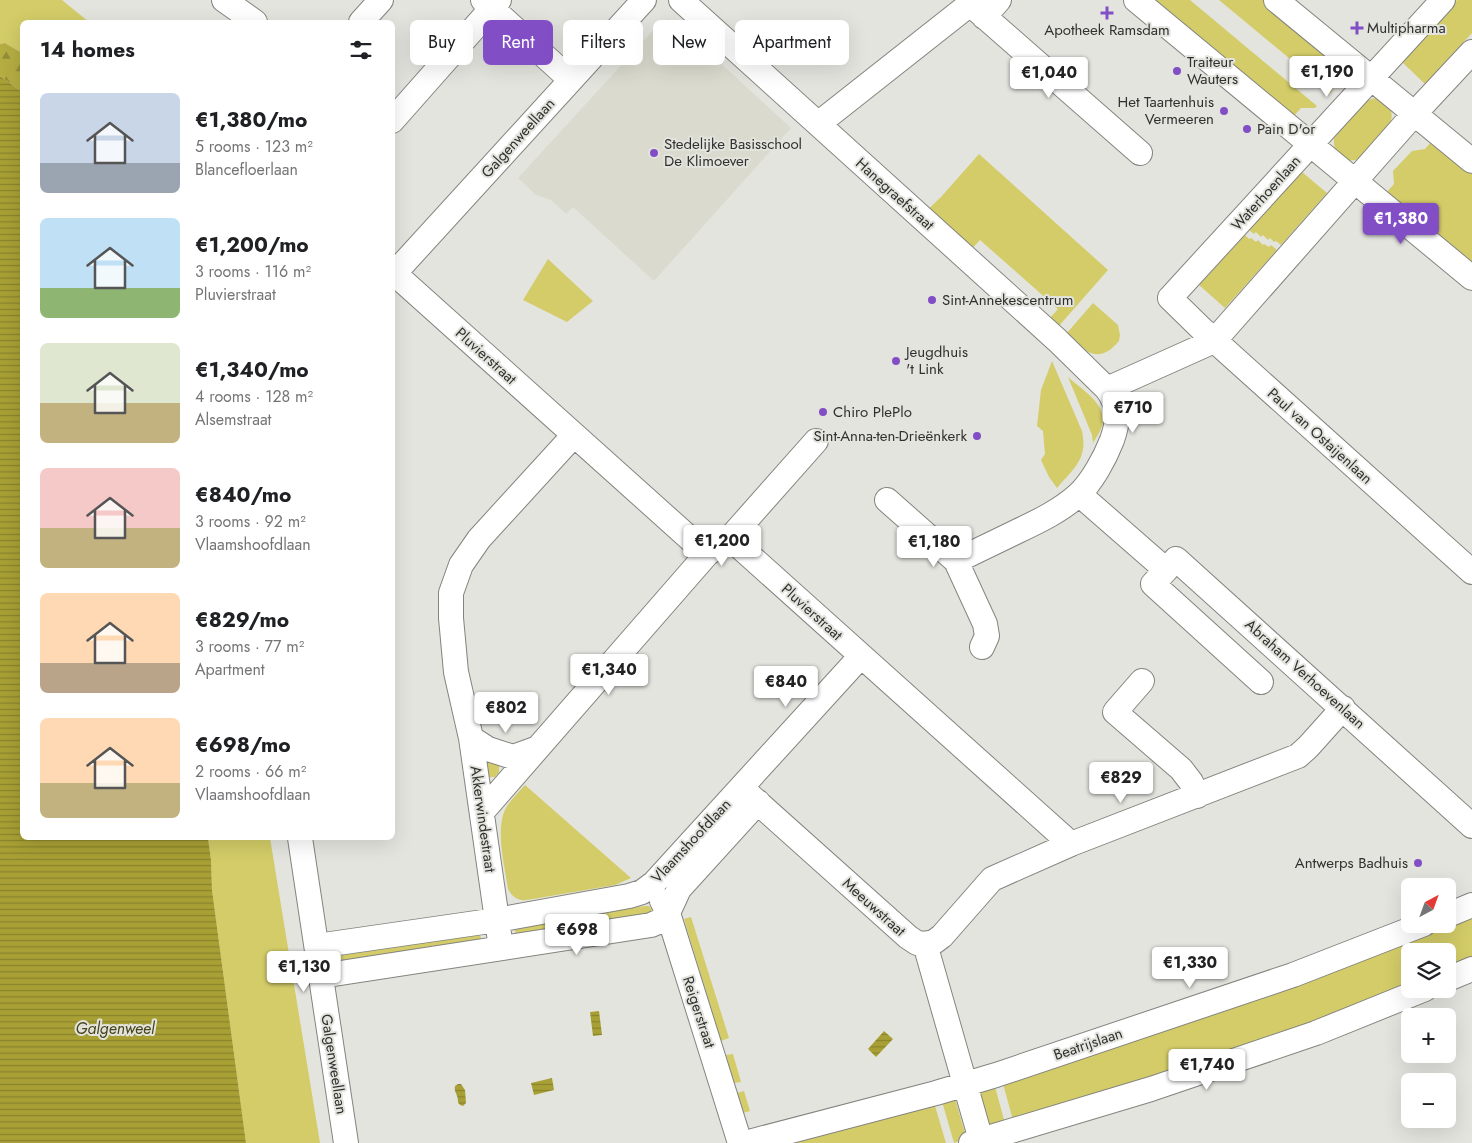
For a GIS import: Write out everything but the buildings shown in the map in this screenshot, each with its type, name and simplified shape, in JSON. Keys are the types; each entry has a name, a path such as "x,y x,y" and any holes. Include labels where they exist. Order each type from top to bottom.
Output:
{"street":[{"path":"224,0 252,20"},
{"path":"363,20 381,0"},
{"name":"Galgenweellaan","path":"395,274 644,0"},
{"name":"Hanegraefstraat","path":"681,0 1057,340 1107,389"},
{"path":"1136,0 1472,278"},
{"path":"1276,0 1472,161"},
{"name":"Waterhoenlaan","path":"1170,298 1443,0"},
{"path":"395,117 491,3 571,80"},
{"path":"818,124 981,5 1140,153"},
{"path":"956,561 1044,518 1063,507 1079,494 1107,453 1113,436 1117,418 1115,400 1107,389 1214,341 1472,52"},
{"name":"Pluvierstraat","path":"395,276 707,554"},
{"name":"Paul van Ostaijenlaan","path":"1170,298 1214,341 1472,572"},
{"name":"Akkerwindestraat","path":"501,948 471,738 456,672 451,618 451,593 461,565 479,539 574,435"},
{"path":"482,812 707,554 730,538 816,440"},
{"path":"1079,494 1166,570 1153,584 1261,682"},
{"path":"888,500 956,561 985,624 987,636 982,647"},
{"name":"Pluvierstraat","path":"730,538 1071,844"},
{"name":"Abraham Verhoevenlaan","path":"1166,570 1176,559 1472,826"},
{"name":"Vlaamshoofdlaan","path":"668,913 679,889 750,795 860,656"},
{"path":"1142,681 1115,712 1181,769 1191,782 1196,796"},
{"path":"1342,708 1298,756 1071,844 992,879 942,936 934,942 925,944 966,1085 976,1142 1151,1089 1298,1040 1403,998"},
{"path":"471,738 488,750 513,757 538,748"},
{"name":"Vlaamshoofdlaan","path":"317,946 497,920 642,892 750,795"},
{"name":"Meeuwstraat","path":"750,795 908,938 917,943 925,944"},
{"name":"Galgenweellaan","path":"300,840 346,1143"},
{"name":"Reigerstraat","path":"654,883 668,913 740,1143"},
{"path":"1456,912 1472,905"},
{"path":"321,976 651,925 660,921 668,913"},
{"name":"Beatrijslaan","path":"745,1143 966,1085 1293,975 1401,933"},
{"path":"1456,976 1472,969"}],"shaded area":[{"path":"0,0 62,0 87,20 20,20 20,52 5,43 0,44"},
{"path":"1154,0 1190,0 1317,106 1315,108 1301,108 1293,117"},
{"path":"1219,0 1263,0 1340,64 1332,74 1333,89 1331,93"},
{"path":"1457,0 1472,0 1472,33 1425,84 1401,61"},
{"name":"Stedelijke Basisschool De Klimoever","path":"653,30 653,65 723,65 791,128 654,281 573,207 566,214 551,200 536,195 518,178 621,65 643,65 643,41"},
{"path":"1375,98 1384,101 1390,108 1392,116 1389,125 1360,157 1356,160 1346,161 1336,151 1334,138 1366,101"},
{"path":"1433,140 1472,173 1472,265 1386,193 1394,184 1393,171 1412,151 1425,149"},
{"path":"979,154 1108,270 1058,327 1049,319 1058,309 980,240 967,254 922,215 941,197"},
{"path":"1302,172 1327,193 1281,245 1270,238 1268,240 1263,235 1261,237 1256,232 1254,234 1249,230"},
{"path":"1245,235 1256,242 1258,240 1263,245 1269,247 1271,245 1277,250 1225,308 1199,285"},
{"path":"548,259 593,301 567,322 523,300"},
{"path":"1093,303 1118,325 1120,335 1119,341 1111,349 1098,354 1085,350 1066,334"},
{"path":"1052,361 1082,431 1083,441 1083,449 1078,462 1057,488 1041,460 1045,454 1043,431 1037,426 1041,390"},
{"path":"1068,377 1098,404 1101,411 1103,418 1102,426 1093,443 1092,435"},
{"path":"487,761 497,762 499,765 499,772 495,777 488,777 484,763"},
{"path":"525,785 631,878 615,885 527,900 521,900 513,896 508,889 503,861 501,830 504,812"},
{"path":"208,840 270,840 320,1143 246,1143 212,890"},
{"path":"649,906 652,914 517,936 515,932 515,928 520,925"},
{"path":"1472,912 1472,962 1456,968 1456,943 1401,943 1401,990 1309,1026 1014,1124 1002,1080 1376,950 1419,933 1456,933 1456,918"},
{"path":"691,917 729,1038 721,1041 684,919"},
{"path":"478,934 481,937 480,941 342,964 341,953"},
{"path":"733,1054 741,1082 734,1083 726,1055"},
{"path":"994,1083 1006,1127 990,1126 988,1123 981,1089"},
{"path":"744,1091 750,1111 743,1113 737,1093"},
{"path":"941,1098 955,1099 965,1133 960,1141 954,1143"},
{"path":"933,1099 946,1143 781,1143"}],"green space":[{"path":"5,43 20,52 20,91 0,76 0,44"}],"water":[{"name":"Galgenweel","path":"0,76 20,91 20,840 208,840 212,890 246,1143 0,1143"},
{"path":"599,1011 602,1035 593,1036 590,1012"},
{"path":"884,1031 893,1039 876,1057 868,1049"},
{"path":"552,1078 554,1090 534,1095 531,1083"},
{"path":"461,1084 465,1090 466,1103 463,1106 459,1103 455,1090 455,1086"}],"place":[{"name":"Apotheek Ramsdam","path":"1107,13"},
{"name":"Multipharma","path":"1357,28"},
{"name":"Traiteur Wauters","path":"1177,71"},
{"name":"Het Taartenhuis Vermeeren","path":"1224,111"},
{"name":"Pain D'or","path":"1247,129"},
{"name":"Stedelijke Basisschool De Klimoever","path":"654,153"},
{"name":"Sint-Annekescentrum","path":"932,300"},
{"name":"Jeugdhuis 't Link","path":"896,361"},
{"name":"Chiro PlePlo","path":"823,412"},
{"name":"Sint-Anna-ten-Drieënkerk","path":"977,436"},
{"name":"Antwerps Badhuis","path":"1418,863"}]}
